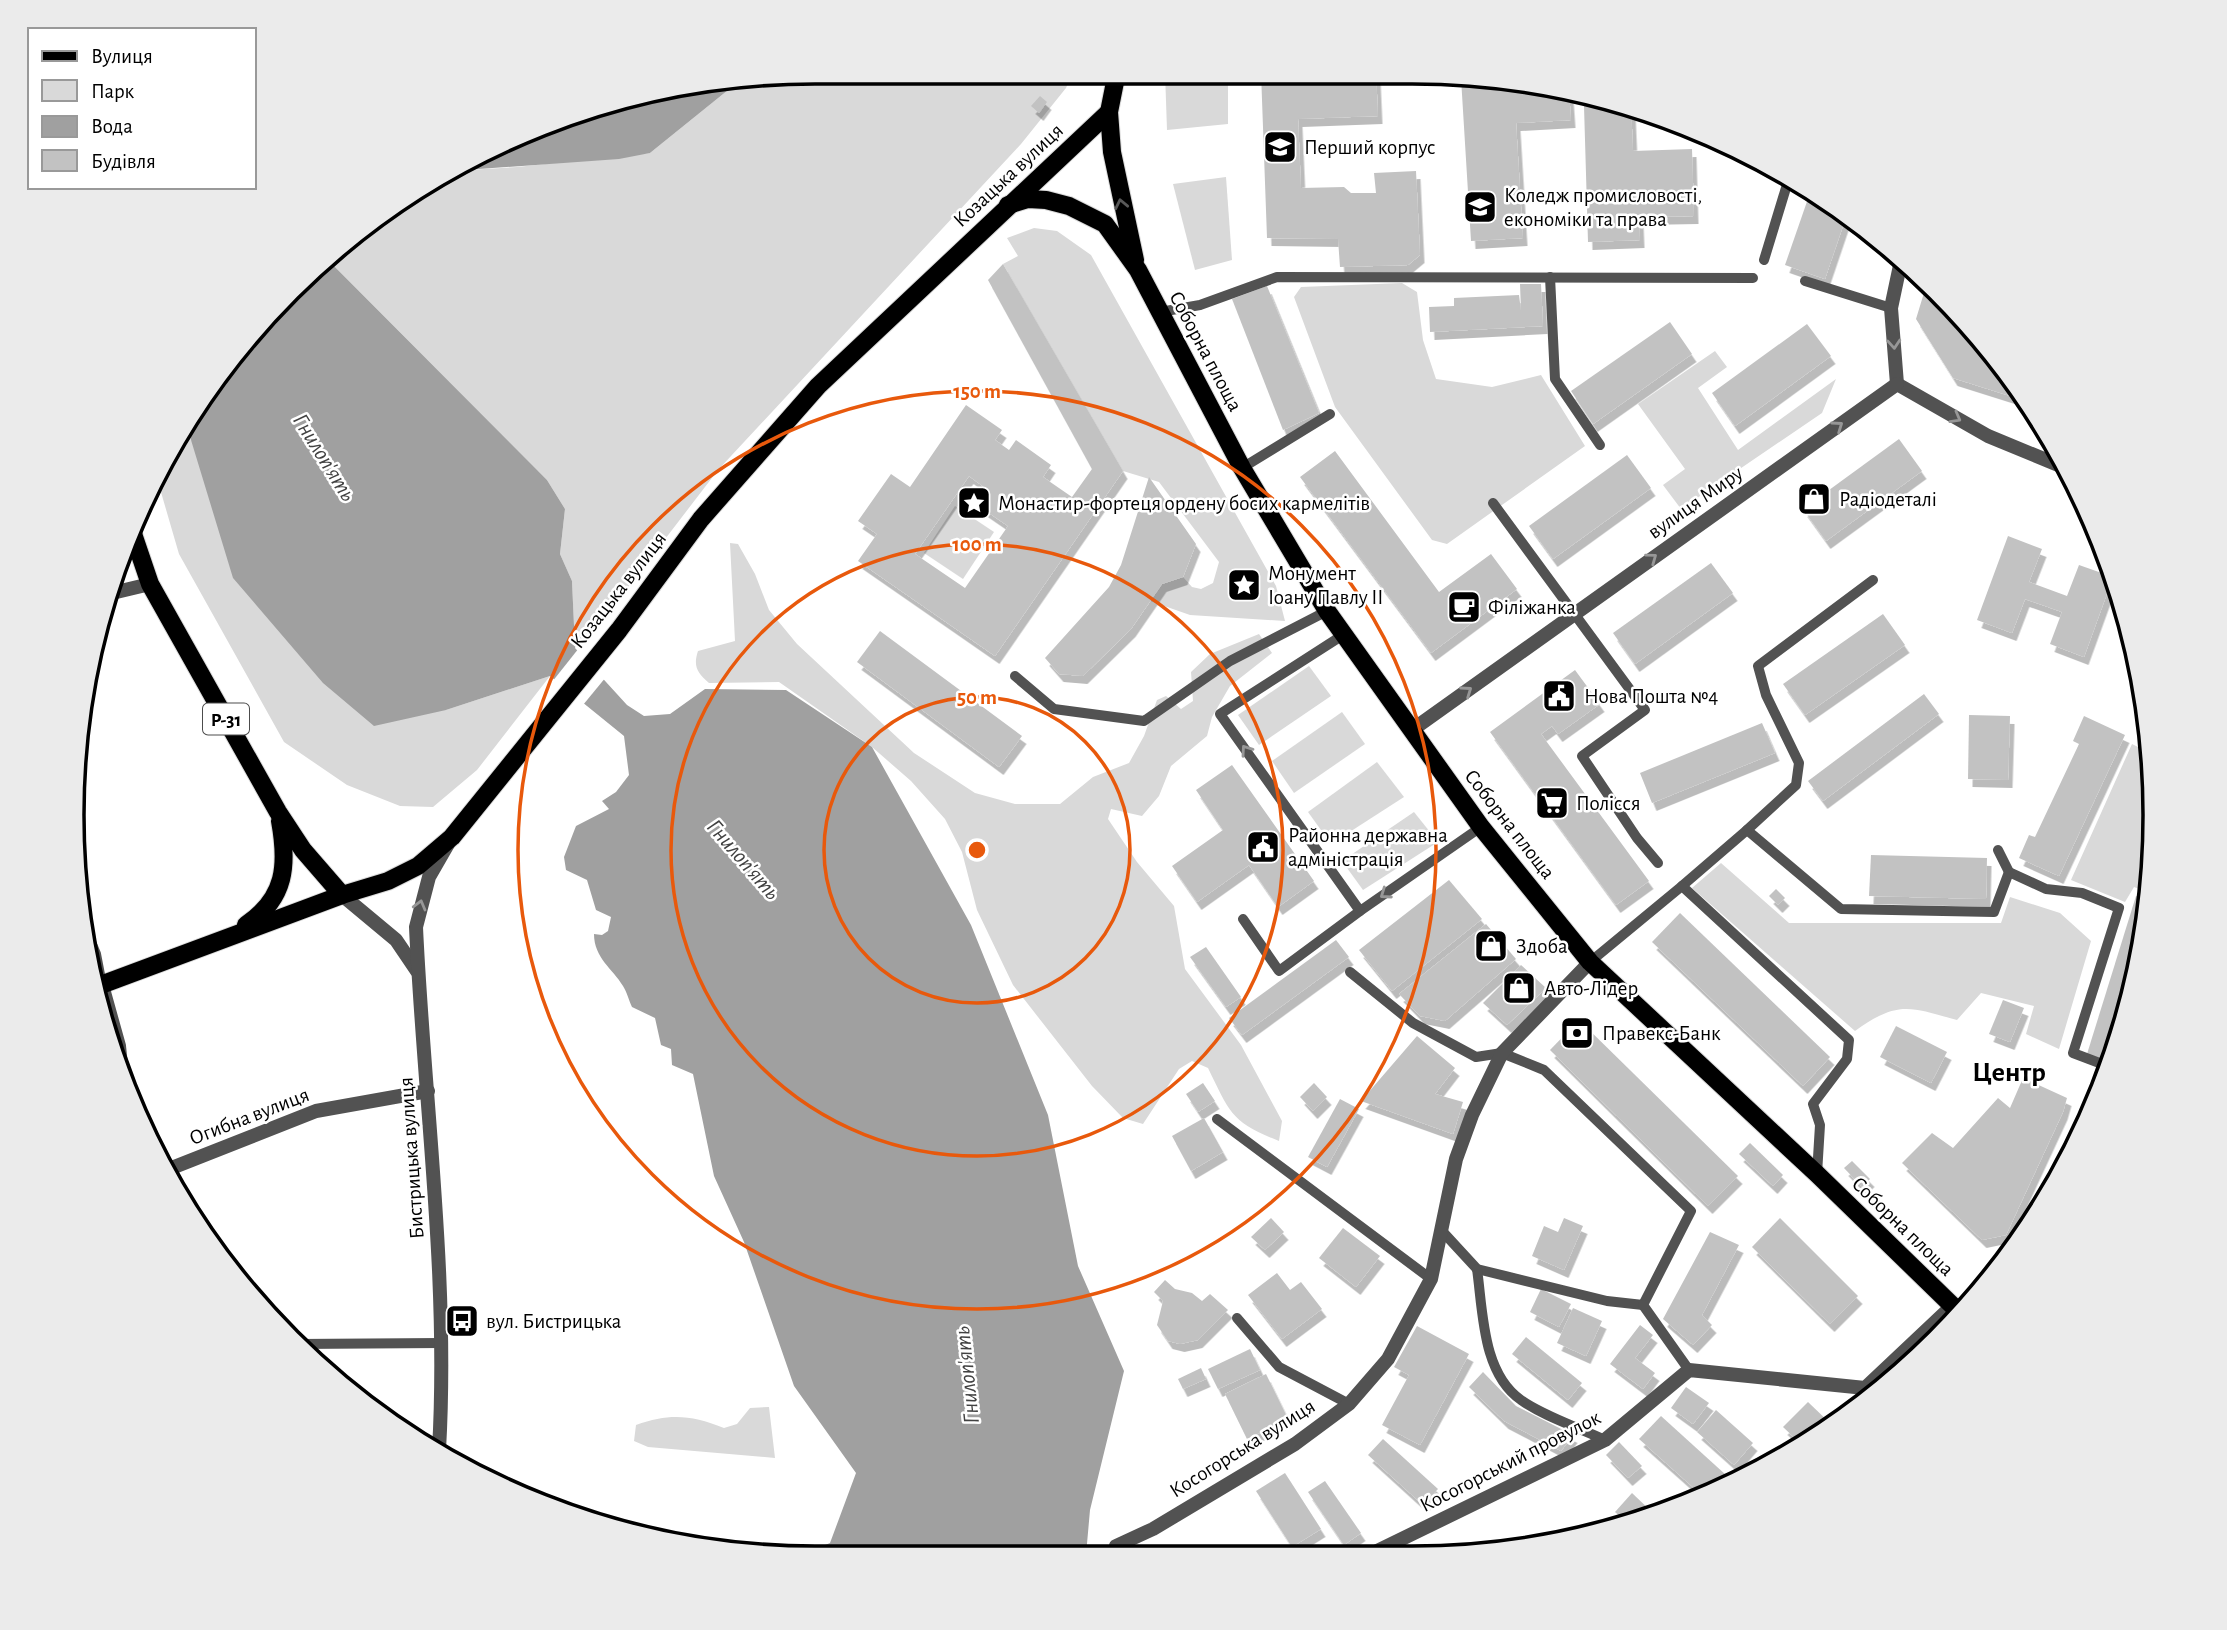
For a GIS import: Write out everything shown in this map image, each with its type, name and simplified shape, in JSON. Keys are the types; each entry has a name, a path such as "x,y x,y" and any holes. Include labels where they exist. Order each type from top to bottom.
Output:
{"main road":[{"name":"Соборна площа","path":"1115,84 1109,112 1118,191 1138,270"},
{"name":"Козацька вулиця","path":"104,984 342,895 388,881 408,871 452,837 618,630 701,519 818,386 1109,112"},
{"name":"Соборна площа","path":"1008,205 1028,199 1046,200 1090,215 1105,224 1138,270 1242,468 1327,611 1481,827 1590,962 1817,1174 1953,1307"},
{"name":"Р-31","path":"137,544 150,584 278,812 303,850 342,895"},
{"path":"226,939 260,916 277,895 282,880 284,843 278,812"}],"street":[{"path":"1899,270 1891,308 1897,384 1989,436 2052,462"},
{"name":"вулиця Миру","path":"1412,730 1897,384"},
{"path":"120,591 150,584"},
{"path":"418,973 416,927 419,906 429,877 452,837"},
{"name":"Бистрицька вулиця","path":"342,895 396,940 418,973 428,1091 440,1343 439,1442"},
{"name":"Косогорська вулиця","path":"1116,1546 1153,1529 1295,1444 1349,1404 1388,1359 1431,1279 1456,1159 1472,1115 1502,1053 1590,962"},
{"name":"Огибна вулиця","path":"175,1167 316,1111 428,1091"},
{"path":"1871,1383 1911,1349"},
{"path":"1689,1370 1866,1388"},
{"name":"Косогорський провулок","path":"1387,1546 1605,1440 1689,1370"}],"lane":[{"path":"1764,260 1786,187"},
{"path":"1160,313 1200,305 1277,277 1753,278"},
{"path":"1550,277 1555,379 1600,445"},
{"path":"1805,281 1891,308"},
{"path":"1242,468 1330,414"},
{"path":"1493,503 1644,710 1582,756 1637,838 1658,863"},
{"path":"1590,962 1682,886 1796,785 1799,764 1766,695 1758,666 1873,580"},
{"path":"1016,676 1054,709 1144,721 1230,661 1327,611"},
{"path":"1343,635 1220,714 1360,911"},
{"path":"1243,919 1279,971 1481,827"},
{"path":"1747,830 1841,909 1994,912 2009,872"},
{"path":"1998,850 2009,872 2046,889 2081,893 2119,908 2073,1053 2099,1063"},
{"path":"1682,886 1849,1040 1847,1059 1813,1104 1820,1125 1817,1174"},
{"path":"1350,972 1413,1023 1476,1058 1502,1053 1544,1070 1691,1211 1643,1305"},
{"path":"1217,1119 1431,1279"},
{"path":"1442,1231 1477,1269 1607,1301 1643,1305 1689,1370"},
{"path":"1477,1269 1489,1349 1505,1383 1520,1400 1605,1440"},
{"path":"1237,1318 1279,1367 1349,1404"},
{"path":"311,1344 440,1343"}],"green space":[{"path":"815,84 1068,84 1021,144 718,470 626,590 575,648 572,581 560,554 565,509 547,480 333,265 409,207 472,170 650,153 729,89"},
{"path":"1165,84 1228,84 1228,124 1167,130"},
{"path":"1226,177 1232,260 1195,270 1173,184"},
{"path":"1034,228 1057,231 1091,255 1276,586 1285,621 1190,615 1150,601 1162,584 1183,577 1192,587 1201,589 1213,583 1219,562 1159,482 1123,471 1003,264 1018,256 1007,238"},
{"path":"1402,283 1417,292 1423,340 1436,379 1492,387 1541,375 1585,446 1447,544 1432,540 1335,407 1294,297 1301,287"},
{"path":"1715,351 1727,367 1698,388 1738,450 1836,379 1822,413 1681,509 1663,485 1685,469 1638,404"},
{"path":"190,436 191,440 446,710 550,676 477,770 433,807 400,806 347,785 284,742 179,554 160,490"},
{"path":"955,506 994,532 963,579 924,553"},
{"path":"730,543 738,544 755,574 769,610 797,644 914,753 975,793 1015,804 1060,804 1093,777 1129,763 1144,736 1157,700 1166,696 1181,709 1193,701 1191,672 1210,654 1259,634 1272,653 1230,686 1212,717 1207,736 1171,766 1159,796 1142,816 1111,809 1108,819 1137,862 1174,906 1185,969 1241,1045 1282,1121 1279,1141 1241,1121 1227,1106 1208,1068 1192,1061 1179,1069 1143,1124 1123,1118 1092,1086 1013,985 977,910 962,852 945,819 911,781 872,747 779,682 709,683 702,676 696,665 698,651 735,641"},
{"path":"1309,666 1331,696 1259,745 1238,715"},
{"path":"1342,712 1365,744 1294,793 1272,761"},
{"path":"2132,744 2139,748 2141,767 2143,815 2139,889 2134,887 2125,902 2071,880"},
{"path":"1377,762 1404,797 1331,844 1308,812"},
{"path":"1414,812 1438,842 1363,890 1342,861"},
{"path":"1721,863 1789,923 2001,923 2010,897 2060,913 2091,941 2059,1049 2026,1034 2034,1006 1981,993 1957,1020 1915,1010 1894,1010 1882,1014 1855,1031 1692,888"},
{"path":"769,1407 775,1458 648,1447 634,1441 636,1425 648,1421 670,1417 691,1418 724,1428 737,1424 750,1408"}],"water":[{"path":"729,89 650,153 619,159 472,169 535,140 580,123 672,98"},
{"name":"Гнилоп'ять","path":"333,265 547,480 565,509 560,554 572,581 575,648 627,705 644,716 670,714 705,689 786,690 872,747 971,925 1048,1115 1078,1266 1124,1371 1090,1510 1087,1546 823,1546 830,1543 856,1473 794,1386 744,1242 714,1176 693,1074 672,1065 671,1049 661,1045 655,1018 632,1007 623,986 601,957 595,942 594,934 602,935 608,931 611,917 596,910 587,880 566,870 564,857 576,826 609,809 602,801 616,792 629,775 624,736 550,676 446,710 374,726 323,683 233,578 190,436 207,409 265,333"}],"pier":[{"path":"579,648 606,677 583,705 552,682"}],"building":[{"path":"1261,84 1377,84 1378,116 1298,119 1301,188 1344,187 1351,193 1376,193 1374,173 1416,171 1420,255 1408,265 1340,267 1338,239 1267,238"},
{"name":"Коледж промисловості, економіки та права","path":"1461,86 1507,90 1570,102 1571,120 1516,123 1523,238 1471,241"},
{"path":"1040,96 1047,102 1039,113 1031,106"},
{"name":"Коледж промисловості, економіки та права","path":"1584,106 1632,118 1633,151 1692,149 1694,216 1639,217 1640,240 1588,242"},
{"path":"1807,200 1843,225 1825,279 1785,265"},
{"path":"1003,264 1123,471 995,656 858,561 877,534 858,521 891,474 910,487 966,405 1002,430 995,440 1009,450 1016,440 1051,465 1043,477 1072,497 1092,469 988,280","holes":["969,476 984,487 973,502 1008,526 965,588 915,554"]},
{"path":"1520,284 1541,284 1543,326 1430,332 1429,307 1454,306 1454,298 1519,295 1521,311"},
{"path":"1267,286 1319,413 1283,430 1232,299"},
{"path":"1924,293 1962,333 2011,396 1953,378 1916,319"},
{"path":"1670,322 1692,354 1593,424 1571,391"},
{"path":"1807,324 1831,356 1735,426 1712,393"},
{"path":"1899,439 1922,471 1826,541 1803,509"},
{"path":"1335,451 1439,592 1491,554 1517,589 1431,653 1300,477"},
{"path":"1627,455 1651,488 1553,559 1529,526"},
{"path":"1149,477 1196,544 1183,577 1162,584 1131,629 1083,676 1059,674 1045,658 1109,587 1121,565"},
{"path":"2008,536 2042,549 2029,582 2067,596 2079,565 2101,573 2108,592 2084,657 2050,644 2062,612 2025,599 2012,633 1977,620"},
{"path":"1711,563 1733,593 1635,664 1613,633"},
{"path":"1883,614 1905,645 1805,715 1783,684"},
{"path":"880,631 1022,736 999,767 857,662"},
{"path":"1575,670 1600,704 1558,734 1552,726 1541,734 1649,881 1616,905 1490,732"},
{"path":"1924,694 1939,714 1823,801 1808,781"},
{"path":"1969,715 2010,716 2008,780 1968,779"},
{"path":"2084,716 2125,735 2059,876 2019,858 2029,835 2035,837 2079,744 2073,741"},
{"path":"1762,723 1775,753 1652,803 1640,773"},
{"name":"Районна державна адміністрація","path":"1232,765 1314,881 1278,907 1249,865 1197,902 1172,866 1223,830 1196,790"},
{"path":"1871,855 1987,858 1986,899 1869,896"},
{"path":"1449,880 1482,919 1392,991 1359,950"},
{"path":"1776,889 1785,898 1778,905 1769,896"},
{"path":"2136,896 2138,897 2129,958 2104,1050 2101,1058 2087,1054"},
{"path":"1680,913 1830,1057 1803,1086 1652,942"},
{"path":"1486,924 1516,959 1445,1021 1420,1016 1399,994"},
{"path":"1336,940 1349,957 1242,1035 1229,1018"},
{"path":"1206,947 1241,997 1226,1007 1190,957"},
{"path":"1521,965 1546,988 1507,1025 1483,1003"},
{"path":"2003,1000 2024,1008 2010,1042 1989,1034"},
{"path":"1579,1020 1738,1176 1708,1206 1550,1050"},
{"path":"1896,1026 1947,1052 1931,1083 1880,1057"},
{"path":"1417,1036 1455,1068 1435,1094 1463,1102 1453,1134 1361,1101"},
{"path":"2023,1078 2067,1098 2006,1235 1982,1240 1902,1163 1932,1133 1953,1148 1998,1098 2010,1108"},
{"path":"1203,1083 1215,1101 1198,1112 1186,1094"},
{"path":"1314,1083 1327,1097 1313,1111 1300,1097"},
{"path":"1340,1099 1359,1109 1327,1167 1308,1157"},
{"path":"1204,1118 1223,1152 1191,1171 1172,1136"},
{"path":"1750,1143 1783,1175 1773,1186 1739,1154"},
{"path":"1852,1161 1870,1179 1862,1187 1844,1168"},
{"path":"1271,1218 1284,1232 1265,1250 1251,1237"},
{"path":"1564,1218 1583,1226 1564,1270 1532,1256 1544,1226 1558,1232"},
{"path":"1780,1218 1858,1296 1830,1324 1752,1247"},
{"path":"1343,1228 1380,1256 1356,1287 1319,1258"},
{"path":"1710,1232 1739,1245 1702,1315 1712,1325 1693,1345 1663,1319"},
{"path":"1277,1273 1290,1290 1301,1282 1322,1309 1282,1339 1248,1295"},
{"path":"1165,1280 1175,1289 1192,1293 1202,1301 1210,1294 1228,1310 1198,1340 1180,1344 1168,1341 1157,1325 1163,1301 1154,1292"},
{"path":"1541,1289 1571,1304 1559,1327 1530,1312"},
{"path":"1573,1308 1602,1321 1586,1356 1557,1343"},
{"path":"1640,1325 1653,1335 1635,1358 1655,1373 1643,1389 1610,1364"},
{"path":"1417,1326 1469,1354 1420,1445 1382,1425 1409,1375 1394,1367"},
{"path":"1526,1337 1582,1383 1568,1400 1512,1354"},
{"path":"1250,1349 1260,1370 1218,1389 1208,1369"},
{"path":"1201,1368 1206,1379 1183,1389 1178,1379"},
{"path":"1483,1372 1516,1406 1573,1435 1561,1451 1504,1421 1469,1387"},
{"path":"1266,1374 1288,1419 1247,1439 1225,1394"},
{"path":"1686,1387 1709,1403 1693,1424 1671,1408"},
{"path":"1808,1402 1825,1418 1794,1438 1783,1427"},
{"path":"1716,1410 1753,1443 1734,1465 1697,1432"},
{"path":"1661,1416 1726,1475 1695,1489 1639,1439"},
{"path":"1383,1439 1438,1489 1423,1505 1368,1455"},
{"path":"1619,1442 1642,1466 1628,1478 1606,1455"},
{"path":"1285,1473 1321,1529 1291,1546 1256,1491"},
{"path":"1325,1481 1361,1533 1344,1545 1308,1492"},
{"path":"1632,1493 1647,1507 1619,1516 1615,1512"}],"place":[{"name":"Перший корпус","path":"1280,147"},
{"name":"Коледж промисловості, економіки та права","path":"1480,207"},
{"name":"Радіодеталі","path":"1814,499"},
{"name":"Монастир-фортеця ордену босих кармелітів","path":"974,503"},
{"name":"Монумент Іоану Павлу ІІ","path":"1244,585"},
{"name":"Філіжанка","path":"1464,607"},
{"name":"Нова Пошта №4","path":"1559,696"},
{"name":"Полісся","path":"1552,803"},
{"name":"Районна державна адміністрація","path":"1263,847"},
{"name":"Здоба","path":"1491,946"},
{"name":"Авто-Лідер","path":"1519,988"},
{"name":"Правекс-Банк","path":"1577,1033"},
{"name":"вул. Бистрицька","path":"462,1321"}],"district":[{"name":"Центр","path":"2009,1071"}]}
